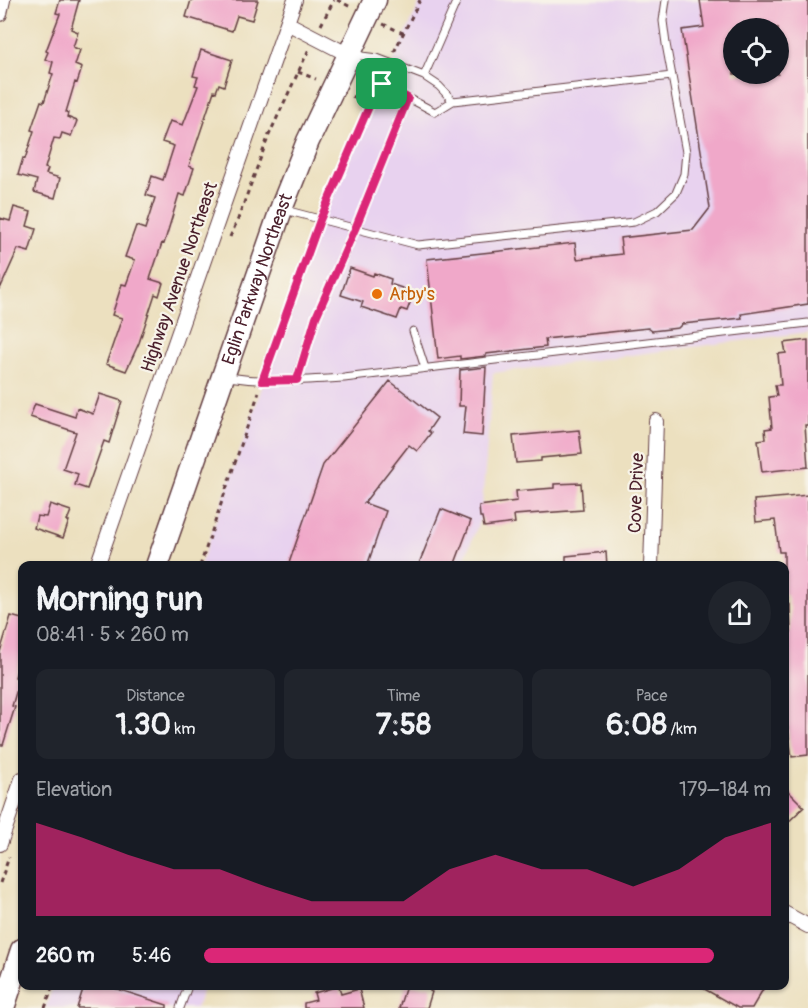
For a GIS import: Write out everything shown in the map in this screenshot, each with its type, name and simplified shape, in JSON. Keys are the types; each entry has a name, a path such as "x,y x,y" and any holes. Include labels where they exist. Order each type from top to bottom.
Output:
{"highway":[{"name":"Eglin Parkway Northeast","path":"159,561 281,210 308,141 375,0"},
{"path":"3,1008 18,962"}],"street":[{"path":"0,14 3,0"},
{"name":"Highway Avenue Northeast","path":"99,561 295,0"},
{"path":"287,23 349,55"},
{"name":"Cove Drive","path":"651,561 656,421"},
{"path":"0,844 18,791"},
{"path":"789,916 808,926"}],"lane":[{"path":"424,76 457,0"},
{"path":"281,210 418,244 634,222 657,211 676,193 684,174 686,152 663,21 666,0"},
{"path":"349,55 377,58 424,76 439,86 453,100"},
{"path":"349,55 382,84 435,112 453,100 672,76"},
{"path":"297,380 316,317 355,229 408,98"},
{"path":"222,377 252,381 344,378 808,323"},
{"path":"412,331 425,368"},
{"path":"180,1008 187,990"}],"path":[{"path":"230,238 269,135 334,0"},
{"path":"389,62 420,0"},
{"path":"202,561 262,381 320,220 380,81"},
{"path":"45,1008 52,990"}],"shaded area":[{"path":"421,0 808,0 808,332 493,373 481,517 464,561 202,561 314,237"},
{"path":"52,990 203,990 196,1008 45,1008"}],"building":[{"path":"60,0 79,0 71,29 78,32 73,47 80,50 75,65 82,68 66,112 67,117 77,121 71,136 62,133 60,139 54,138 45,168 48,169 46,174 60,178 55,198 34,192 37,180 18,175 34,131 31,130 41,101 44,102 53,74 50,73 53,62 45,59 60,14 56,13"},
{"path":"191,0 258,0 252,20 237,16 232,31 186,17"},
{"path":"700,0 808,0 808,304 741,314 742,318 682,324 678,328 652,331 648,328 545,339 546,347 460,359 460,356 438,359 427,259 575,243 577,259 622,254 620,238 693,230 710,208 682,30 704,27"},
{"path":"201,50 232,60 224,86 219,84 216,92 214,91 189,166 194,168 185,196 179,194 164,244 162,243 150,279 163,283 159,296 155,294 139,343 126,371 106,364 122,318 112,315 122,284 126,285 135,260 125,257 136,226 145,229 155,198 146,195 152,176 163,180 174,146 162,142 170,121 183,125 198,86 195,85 198,77 193,76"},
{"path":"14,207 31,212 27,226 36,229 29,252 18,249 0,289 0,218 10,221"},
{"name":"Arby's","path":"350,268 391,279 390,284 414,292 407,311 401,309 397,319 361,307 363,302 341,295"},
{"path":"808,340 808,425 805,425 808,467 762,472 758,440 766,439 765,429 772,428 769,397 777,396 775,385 781,385 778,354 786,353 784,343"},
{"path":"486,367 482,436 463,434 466,406 459,406 460,370"},
{"path":"390,381 437,418 428,431 431,433 417,451 409,445 364,503 386,511 369,561 290,561 323,465"},
{"path":"100,394 122,401 109,443 104,441 87,489 75,485 78,474 63,469 76,432 30,417 35,404 75,417 77,408 93,414"},
{"path":"579,430 582,454 516,463 513,436"},
{"path":"581,483 583,510 514,515 515,523 484,527 482,517 480,517 479,506 517,501 516,491 554,488 554,484"},
{"path":"808,495 808,755 792,757 789,737 789,632 791,632 789,561 784,561 784,552 779,552 775,520 756,522 754,500"},
{"path":"50,504 71,511 63,538 34,528 37,516 46,517"},
{"path":"441,509 471,521 456,561 420,561"},
{"path":"606,552 607,561 566,561 566,556"},
{"path":"11,616 18,618 18,666 15,677 18,678 18,686 12,706 15,707 3,745 0,745 0,652"},
{"path":"789,792 804,807 789,821"},
{"path":"83,990 120,990 167,1005 167,1008 77,1008"},
{"path":"340,990 341,994 359,990 364,1008 304,1008 304,1003 316,1000 314,993"},
{"path":"405,990 430,990 432,992 427,1008 399,1008"},
{"path":"706,990 763,990 752,1008 738,1008"}],"place":[{"name":"Arby's","path":"377,294"}],"route":[{"path":"380,81 382,84 408,98 355,229 316,317 297,380 262,381 320,220 380,81"}]}
